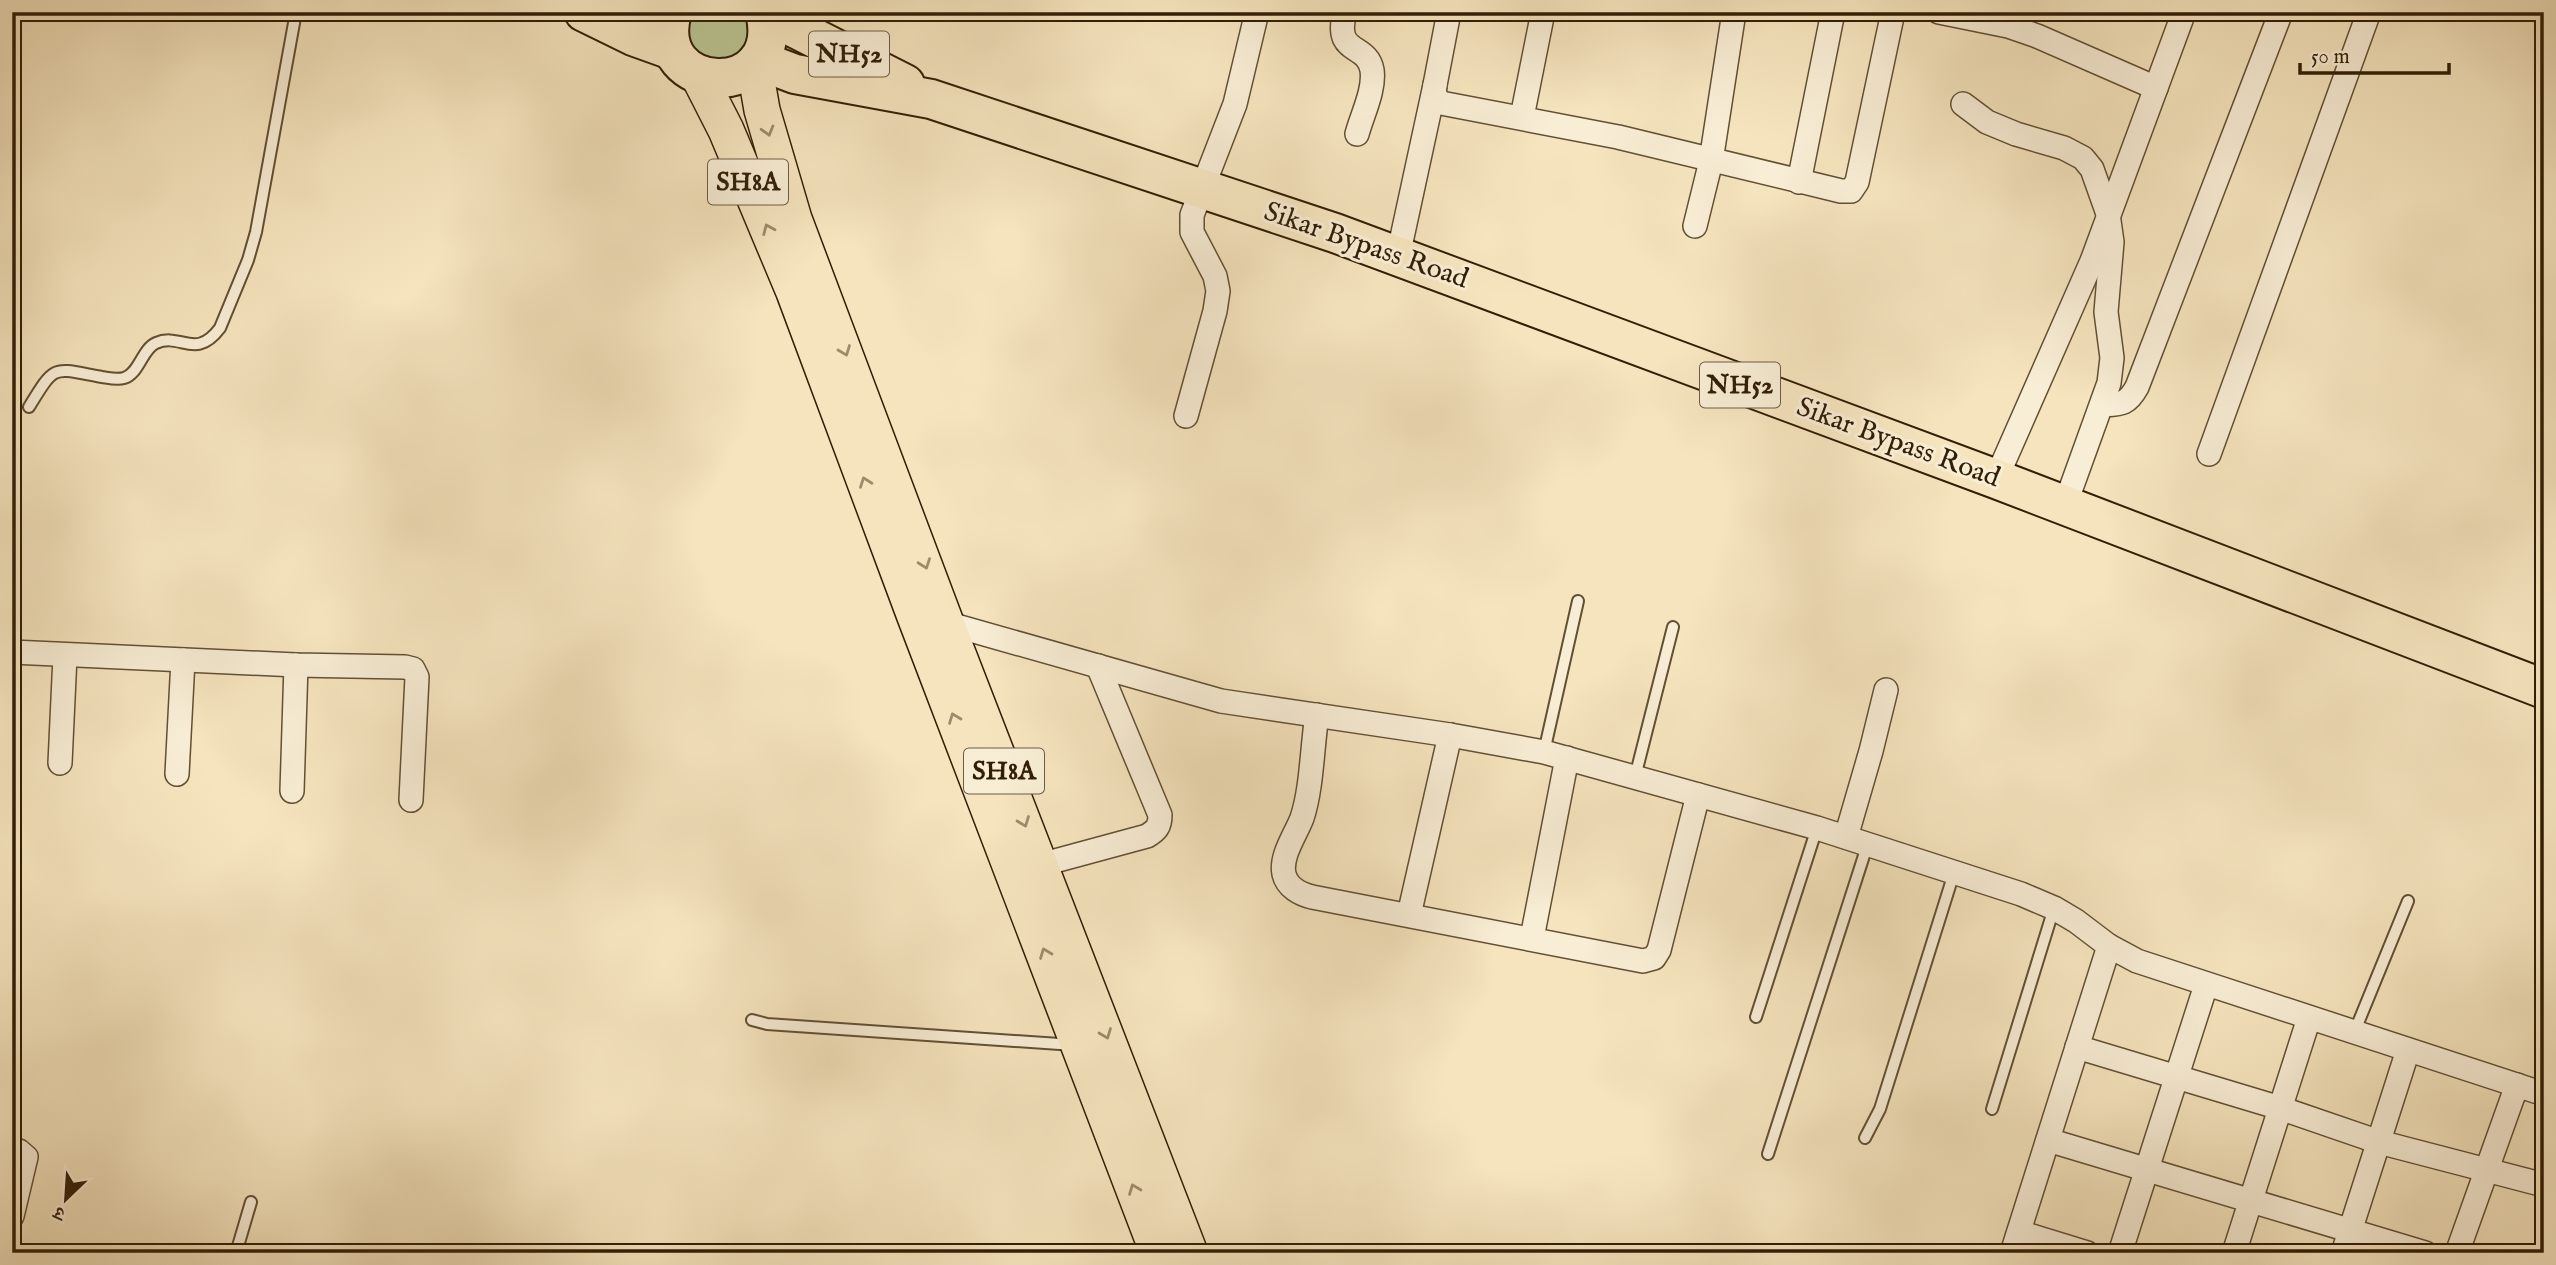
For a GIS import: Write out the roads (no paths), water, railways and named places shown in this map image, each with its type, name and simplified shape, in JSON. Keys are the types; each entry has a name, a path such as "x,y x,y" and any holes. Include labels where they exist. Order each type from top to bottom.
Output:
{"highway":[{"path":"584,12 722,80 734,77 756,62"},
{"path":"672,12 668,26 685,63"},
{"name":"Sikar Bypass Road","path":"931,99 893,76 773,15 766,46 756,62 795,74 931,99 1335,233 2065,505 2544,689"}],"main road":[{"name":"SH8A","path":"756,62 762,110 794,219 946,623 1190,1253"},
{"name":"SH8A","path":"685,63 726,130 794,292 1158,1253"}],"street":[{"path":"1186,416 1218,291 1215,276 1192,232 1192,215 1235,104 1257,12"},
{"path":"1345,12 1341,32 1345,42 1368,59 1372,71 1371,87 1357,134"},
{"path":"1398,257 1449,12"},
{"path":"1522,117 1543,12"},
{"path":"1695,226 1711,161 1734,12"},
{"path":"1799,182 1833,12"},
{"path":"1435,85 1434,95 1441,103 1618,137 1799,182 1851,191 1857,182 1893,12"},
{"path":"1939,12 2008,26 2037,36 2156,88"},
{"path":"1996,479 2092,261 2184,12"},
{"path":"2102,405 2119,404 2130,399 2137,387 2281,12"},
{"path":"2209,454 2369,12"},
{"path":"1963,104 1987,122 2064,148 2083,158 2092,169 2108,214 2112,242 2106,312 2112,358 2109,383 2065,505"},
{"path":"946,623 1221,701 1450,735 1544,752 1817,828 2021,894 2054,908 2109,946 2137,961 2544,1094"},
{"path":"12,652 296,665 405,667 413,670 417,677 411,800"},
{"path":"60,763 65,656"},
{"path":"177,774 183,660"},
{"path":"292,791 296,665"},
{"path":"1040,864 1147,836 1156,831 1160,824 1160,815 1098,666"},
{"path":"1857,840 1886,690"},
{"path":"1317,715 1303,816 1283,862 1284,876 1300,894 1643,961 1654,958 1659,950 1698,795"},
{"path":"1409,915 1450,735"},
{"path":"1532,938 1567,758"},
{"path":"2087,1253 2016,1242 2109,946"},
{"path":"2120,1253 2206,985"},
{"path":"2234,1253 2309,1018"},
{"path":"2077,1047 2280,1108 2379,1142 2544,1185"},
{"path":"2343,1253 2408,1050"},
{"path":"2457,1253 2516,1085"},
{"path":"2048,1140 2425,1253"},
{"path":"12,1149 26,1157 12,1216"}],"lane":[{"path":"29,407 53,372 65,370 111,379 125,378 153,344 163,341 202,344 213,338 220,328 248,260 256,232 296,12"},
{"path":"1544,752 1578,601"},
{"path":"1635,776 1673,627"},
{"path":"1756,1017 1817,828"},
{"path":"1768,1154 1857,840"},
{"path":"1865,1138 1880,1109 1954,873"},
{"path":"2354,1033 2408,901"},
{"path":"1992,1110 2054,908"},
{"path":"752,1020 780,1025 1080,1046"},
{"path":"236,1253 251,1202"}]}
